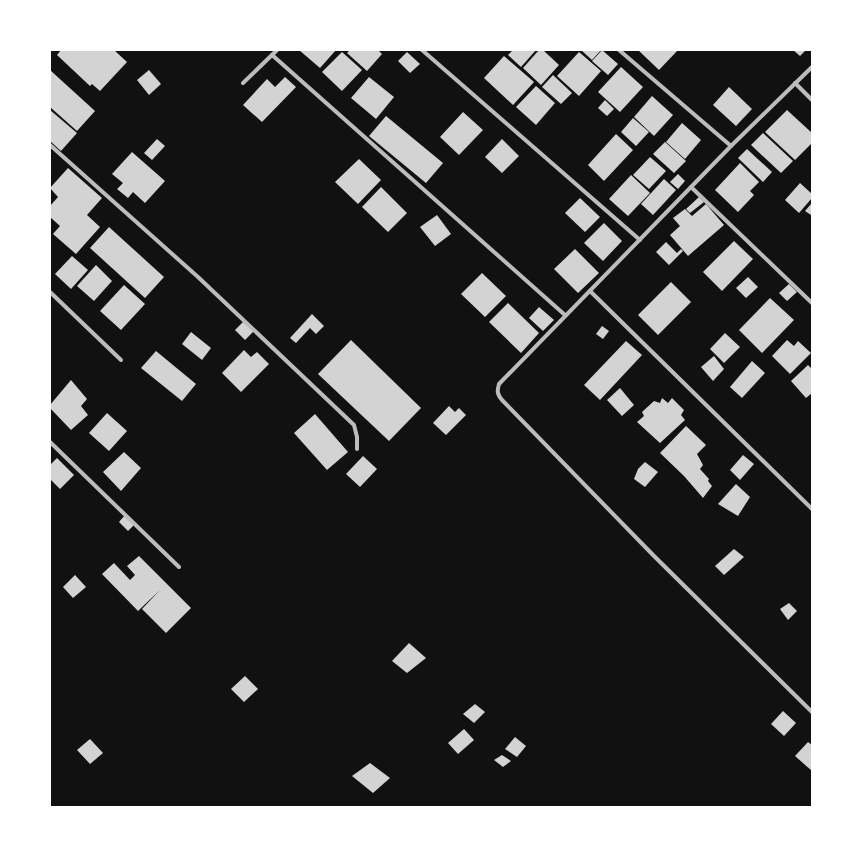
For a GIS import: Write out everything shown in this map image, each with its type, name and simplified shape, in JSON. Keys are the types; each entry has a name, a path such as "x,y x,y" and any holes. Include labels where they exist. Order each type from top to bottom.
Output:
{"street":[{"path":"243,83 277,50"},
{"path":"422,50 640,240"},
{"path":"619,50 731,146"},
{"path":"272,55 565,315"},
{"path":"812,66 565,315 499,384 497,390 498,395 654,556 812,712"},
{"path":"796,83 812,100"},
{"path":"50,145 198,277 354,425 357,437 357,449"},
{"path":"691,187 812,304"},
{"path":"590,291 812,509"},
{"path":"50,292 121,360"},
{"path":"50,442 179,567"}],"building":[{"path":"61,50 114,50 127,62 100,91 92,84 90,86 57,55"},
{"path":"299,50 336,50 320,68"},
{"path":"350,50 378,50 382,54 367,71 347,53"},
{"path":"513,50 536,50 521,67 508,55"},
{"path":"539,50 543,50 559,65 541,85 523,68"},
{"path":"581,50 601,50 592,60"},
{"path":"602,50 618,64 608,75 592,61"},
{"path":"638,50 678,50 659,70"},
{"path":"793,50 806,50 800,56"},
{"path":"342,52 362,70 342,91 322,72"},
{"path":"407,52 420,64 410,73 398,61"},
{"path":"579,52 601,71 579,96 557,76"},
{"path":"504,56 534,82 513,105 484,78"},
{"path":"621,67 643,87 620,112 598,92"},
{"path":"50,70 95,111 77,131 50,107"},
{"path":"149,70 161,84 149,95 137,80"},
{"path":"553,75 572,93 561,104 542,87"},
{"path":"285,77 296,87 262,122 243,105 267,79 275,87"},
{"path":"369,77 394,97 376,119 351,98"},
{"path":"536,86 555,103 536,125 516,107"},
{"path":"729,87 752,109 736,126 713,105"},
{"path":"652,96 673,115 654,136 634,117"},
{"path":"605,100 614,109 607,116 598,108"},
{"path":"50,110 77,133 61,151 50,141"},
{"path":"787,110 812,133 812,143 795,160 765,132"},
{"path":"463,112 483,130 459,155 440,137"},
{"path":"386,116 443,163 426,183 369,136"},
{"path":"633,118 649,132 636,146 621,132"},
{"path":"682,123 701,140 685,159 666,142"},
{"path":"763,133 793,161 781,173 751,145"},
{"path":"616,134 633,150 604,181 588,165"},
{"path":"157,139 165,146 152,160 144,153"},
{"path":"502,139 519,156 502,173 485,157"},
{"path":"665,142 686,161 674,173 653,154"},
{"path":"747,149 772,172 763,182 738,158"},
{"path":"132,152 165,181 145,203 133,192 128,198 117,189 123,183 112,174"},
{"path":"650,157 666,171 649,189 633,175"},
{"path":"359,159 381,180 358,204 335,182"},
{"path":"740,163 759,182 750,191 754,195 738,212 715,190"},
{"path":"68,168 102,198 87,215 100,227 76,254 53,234 60,226 50,217 50,206 58,197 50,188"},
{"path":"678,174 685,181 678,189 670,182"},
{"path":"631,175 650,193 628,216 609,199"},
{"path":"664,179 676,190 653,215 641,204"},
{"path":"800,183 812,194 812,198 799,213 785,200"},
{"path":"381,187 407,213 388,232 362,207"},
{"path":"699,197 704,202 690,213 686,209"},
{"path":"580,198 600,217 585,232 565,213"},
{"path":"706,204 724,225 688,256 670,235 680,226 673,218 685,209 692,216"},
{"path":"811,204 812,205 811,215 805,211"},
{"path":"437,215 451,234 435,246 420,227"},
{"path":"604,223 622,241 603,261 584,243"},
{"path":"109,227 164,277 145,298 90,248"},
{"path":"734,241 753,259 722,291 703,272"},
{"path":"666,242 677,253 681,249 683,251 669,265 656,252"},
{"path":"575,249 599,273 578,293 554,269"},
{"path":"72,256 88,270 71,289 55,274"},
{"path":"96,265 112,281 94,301 77,286"},
{"path":"482,273 506,296 485,317 461,294"},
{"path":"748,277 758,287 746,298 736,288"},
{"path":"671,282 691,302 658,335 638,315"},
{"path":"789,284 797,292 787,301 779,293"},
{"path":"124,285 145,304 121,330 100,311"},
{"path":"770,298 794,320 762,353 739,330"},
{"path":"508,303 539,333 521,353 489,322"},
{"path":"539,307 554,320 543,331 529,318"},
{"path":"312,314 324,326 316,334 310,328 296,343 290,338"},
{"path":"244,321 254,331 245,340 235,330"},
{"path":"602,326 609,331 603,339 596,334"},
{"path":"191,332 211,348 202,360 182,344"},
{"path":"725,333 740,347 724,363 710,349"},
{"path":"351,340 421,408 389,441 318,374"},
{"path":"787,340 794,346 798,341 811,353 790,374 772,356"},
{"path":"626,341 642,355 600,400 584,385"},
{"path":"244,350 251,357 257,352 269,364 241,392 222,373"},
{"path":"156,351 196,384 182,401 141,368"},
{"path":"714,356 724,369 713,381 701,367"},
{"path":"752,361 765,373 742,398 730,387"},
{"path":"808,365 812,369 812,393 806,398 791,381"},
{"path":"71,380 87,399 81,406 88,415 71,430 50,408 50,405"},
{"path":"620,388 634,405 622,416 607,400"},
{"path":"662,398 668,403 672,398 684,410 681,415 685,420 660,443 637,422 644,416 642,412 654,401 660,403"},
{"path":"449,406 455,412 459,408 466,415 446,435 433,423"},
{"path":"107,413 127,431 109,451 89,433"},
{"path":"315,414 348,452 327,470 294,433"},
{"path":"686,426 706,445 697,454 703,465 700,469 709,479 708,481 712,486 703,498 684,476 660,453"},
{"path":"124,452 141,468 121,491 103,472"},
{"path":"743,455 754,464 740,480 730,470"},
{"path":"363,456 377,469 360,487 346,474"},
{"path":"57,458 74,475 60,489 50,479 50,465"},
{"path":"645,462 658,472 645,487 634,479 638,469"},
{"path":"736,484 750,497 738,516 718,504"},
{"path":"125,515 134,525 128,531 119,522"},
{"path":"734,549 744,557 724,575 715,566"},
{"path":"139,556 191,608 166,633 142,609 160,590 138,611 102,574 114,563 130,580 135,575 127,566"},
{"path":"75,575 86,587 73,598 63,587"},
{"path":"789,603 797,611 788,620 780,609"},
{"path":"409,643 426,658 407,673 392,661"},
{"path":"245,676 258,689 244,702 231,689"},
{"path":"475,704 485,712 474,723 463,714"},
{"path":"783,711 796,723 784,736 771,724"},
{"path":"464,729 474,740 458,754 448,743"},
{"path":"515,737 526,746 517,757 505,749"},
{"path":"90,739 103,753 90,764 77,750"},
{"path":"808,742 812,745 812,771 795,756"},
{"path":"502,755 511,761 503,767 494,760"},
{"path":"370,763 390,778 373,793 352,776"}]}
